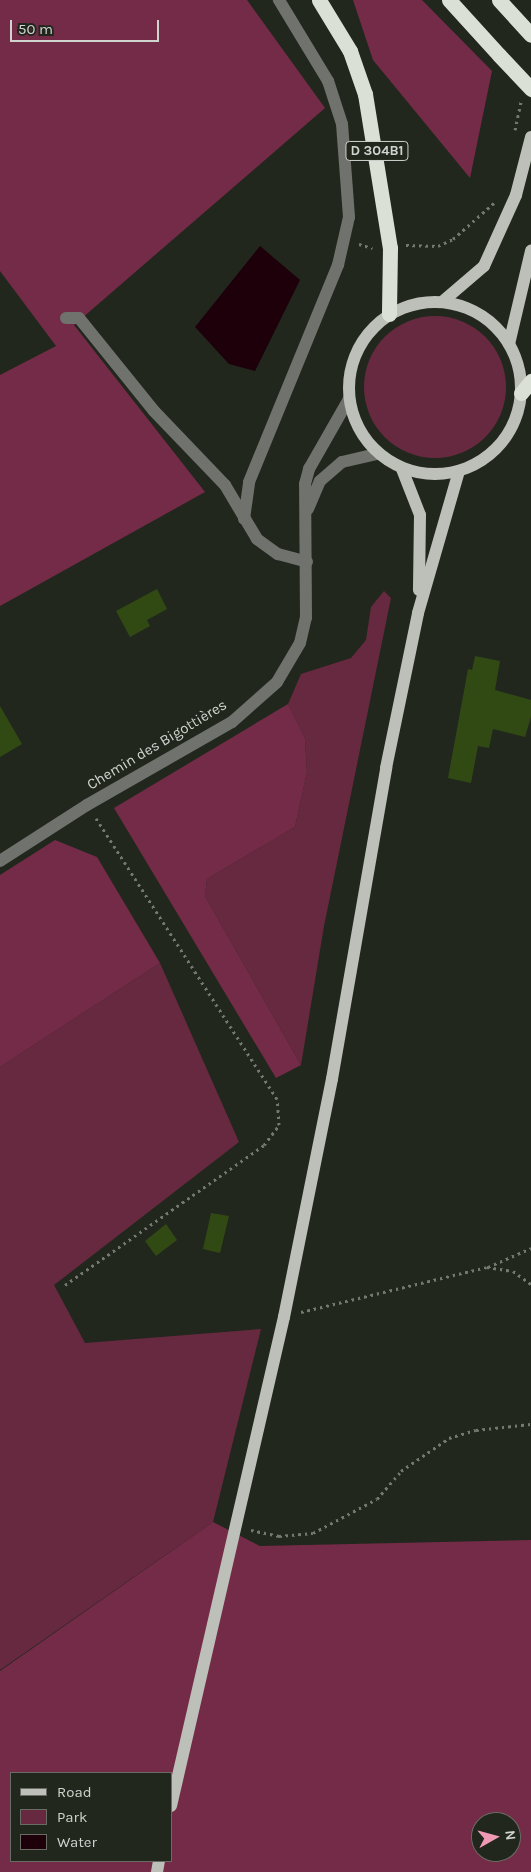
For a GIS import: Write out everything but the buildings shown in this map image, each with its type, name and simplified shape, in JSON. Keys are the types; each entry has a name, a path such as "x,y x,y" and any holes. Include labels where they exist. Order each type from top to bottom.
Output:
{"highway":[{"name":"D 304B1","path":"319,0 350,51 365,94 390,248 389,314"},
{"path":"448,0 499,55 527,93"},
{"path":"504,5 531,34"},
{"path":"521,393 531,381"}],"main road":[{"path":"442,302 484,266 516,195 531,137"},
{"path":"509,344 531,252"},
{"path":"442,302 480,315 509,344 519,368 521,393 516,419 503,442 490,454 459,471 440,475 402,468 378,454 360,432 349,399 349,374 356,351 370,330 389,314 405,306 442,302"},
{"path":"402,468 420,515 418,613"},
{"path":"172,1802 234,1526 284,1317 332,1080 386,768 418,613 459,471"}],"street":[{"path":"244,519 249,482 338,266 349,216 342,124 328,81 278,0"},
{"path":"66,318 78,318 101,343 154,412 225,485 257,540 278,554 307,562"},
{"name":"Chemin des Bigottières","path":"0,861 88,805 232,722 277,682 300,643 306,618 307,511 305,484 309,469 349,399"},
{"path":"307,511 320,481 342,462 378,454"}],"path":[{"path":"514,134 527,93"},
{"path":"344,240 373,248 438,246 453,239 497,198"},
{"path":"65,1285 264,1145 279,1125 277,1099 88,805"},
{"path":"284,1317 487,1267 531,1248"},
{"path":"487,1267 513,1271 531,1284"},
{"path":"234,1526 279,1536 313,1533 377,1499 402,1471 449,1438 476,1430 531,1424"}],"green space":[{"path":"435,316 449,317 462,321 475,328 485,337 494,347 501,360 505,373 505,401 501,414 494,427 485,437 475,446 462,453 449,457 435,458 421,457 408,453 395,446 385,437 376,427 369,414 365,401 364,387 365,373 369,360 376,347 385,337 395,328 408,321 421,317"},
{"path":"384,591 391,598 324,926 301,1065 205,896 207,879 295,827 307,772 305,738 288,704 301,674 351,658 366,640 371,607"},
{"path":"160,963 239,1142 54,1285 85,1343 261,1329 213,1522 0,1670 0,1067"}],"shaded area":[{"path":"0,0 247,0 325,108 74,325 205,492 0,606 0,375 56,346 0,271"},
{"path":"353,0 422,0 492,71 470,178 373,60"},
{"path":"288,704 305,738 307,772 295,827 207,879 205,896 301,1065 276,1078 114,808"},
{"path":"55,840 97,857 160,963 0,1067 0,875"},
{"path":"213,1522 260,1546 531,1540 531,1872 0,1872 0,1671"}],"water":[{"path":"260,246 300,280 255,371 229,364 195,327"}]}
